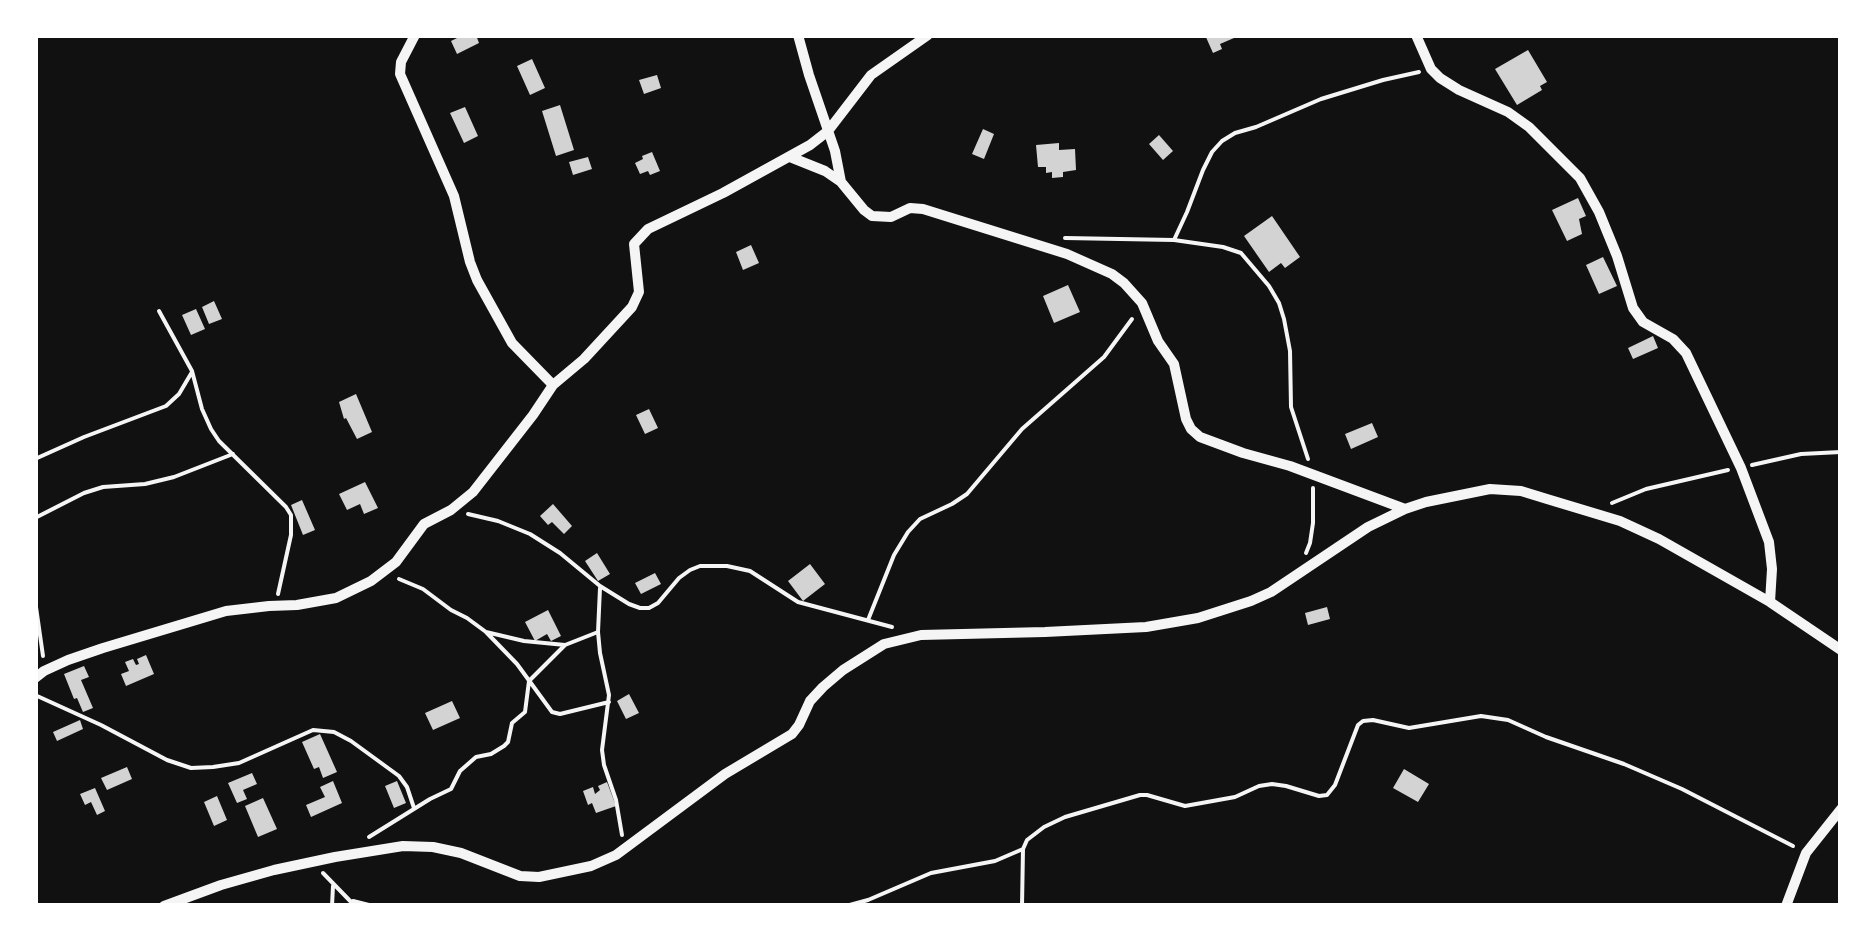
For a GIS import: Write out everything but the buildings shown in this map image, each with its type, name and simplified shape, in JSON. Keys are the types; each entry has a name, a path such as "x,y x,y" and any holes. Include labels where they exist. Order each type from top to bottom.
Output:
{"street":[{"path":"415,35 401,62 400,74 454,196 477,280 512,343 552,385"},
{"path":"798,35 840,166 841,182"},
{"path":"40,674 103,648 226,611 297,606 336,598 380,574 396,562 424,524 474,492 552,385 584,359 632,307 639,292 634,244 648,228 790,157 828,131 871,75 928,35"},
{"path":"1416,35 1432,70 1459,90 1508,112 1580,178 1617,256 1633,308 1643,322 1673,339 1686,353 1741,468 1770,542 1770,602"},
{"path":"790,157 841,182 872,216 890,217 910,208 923,210 1067,254 1112,274 1142,303 1158,342 1174,364 1182,406 1191,429 1200,437 1404,509"},
{"path":"164,906 221,885 312,862 403,846 433,847 462,854 520,876 539,877 591,866 625,849 725,774 792,734 810,701 843,670 884,644 920,635 1129,628 1198,618 1271,592 1368,527 1404,509 1490,489 1521,491 1620,521 1660,538 1770,602 1841,650"},
{"path":"1786,906 1806,852 1841,809"}],"path":[{"path":"1174,240 1212,152 1235,133 1321,100 1432,70"},
{"path":"1064,238 1174,240 1223,246 1241,252 1269,286 1289,335 1291,407 1312,474 1312,523 1305,556"},
{"path":"868,620 894,555 920,518 967,494 1022,429 1104,356 1142,303"},
{"path":"160,312 192,371 206,419 219,441 291,515 280,591 269,606"},
{"path":"35,459 166,406 180,394 192,371"},
{"path":"1585,510 1646,489 1801,454 1841,452"},
{"path":"35,518 84,492 174,477 232,454"},
{"path":"451,510 498,520 530,534 629,604 649,608 658,603 690,570 711,565 741,568 798,602 920,635"},
{"path":"380,574 415,584 486,632 518,664 556,714 609,702"},
{"path":"600,586 598,632 609,702 602,750 625,849"},
{"path":"35,600 41,630 40,674"},
{"path":"486,632 565,645"},
{"path":"358,843 451,789 460,771 476,757 504,746 512,723 525,712 530,681 565,645 598,632"},
{"path":"35,695 191,768 239,763 313,730 334,732 399,776 414,808"},
{"path":"1022,906 1023,850 1026,840 1044,826 1140,795 1185,806 1234,797 1272,784 1319,796 1327,794 1336,785 1353,735 1363,721 1383,720 1409,728 1480,716 1508,720 1682,789 1806,852"},
{"path":"846,906 931,874 995,861 1023,850"},
{"path":"312,862 355,906"},
{"path":"332,906 333,884"},
{"path":"348,900 373,906"}]}
